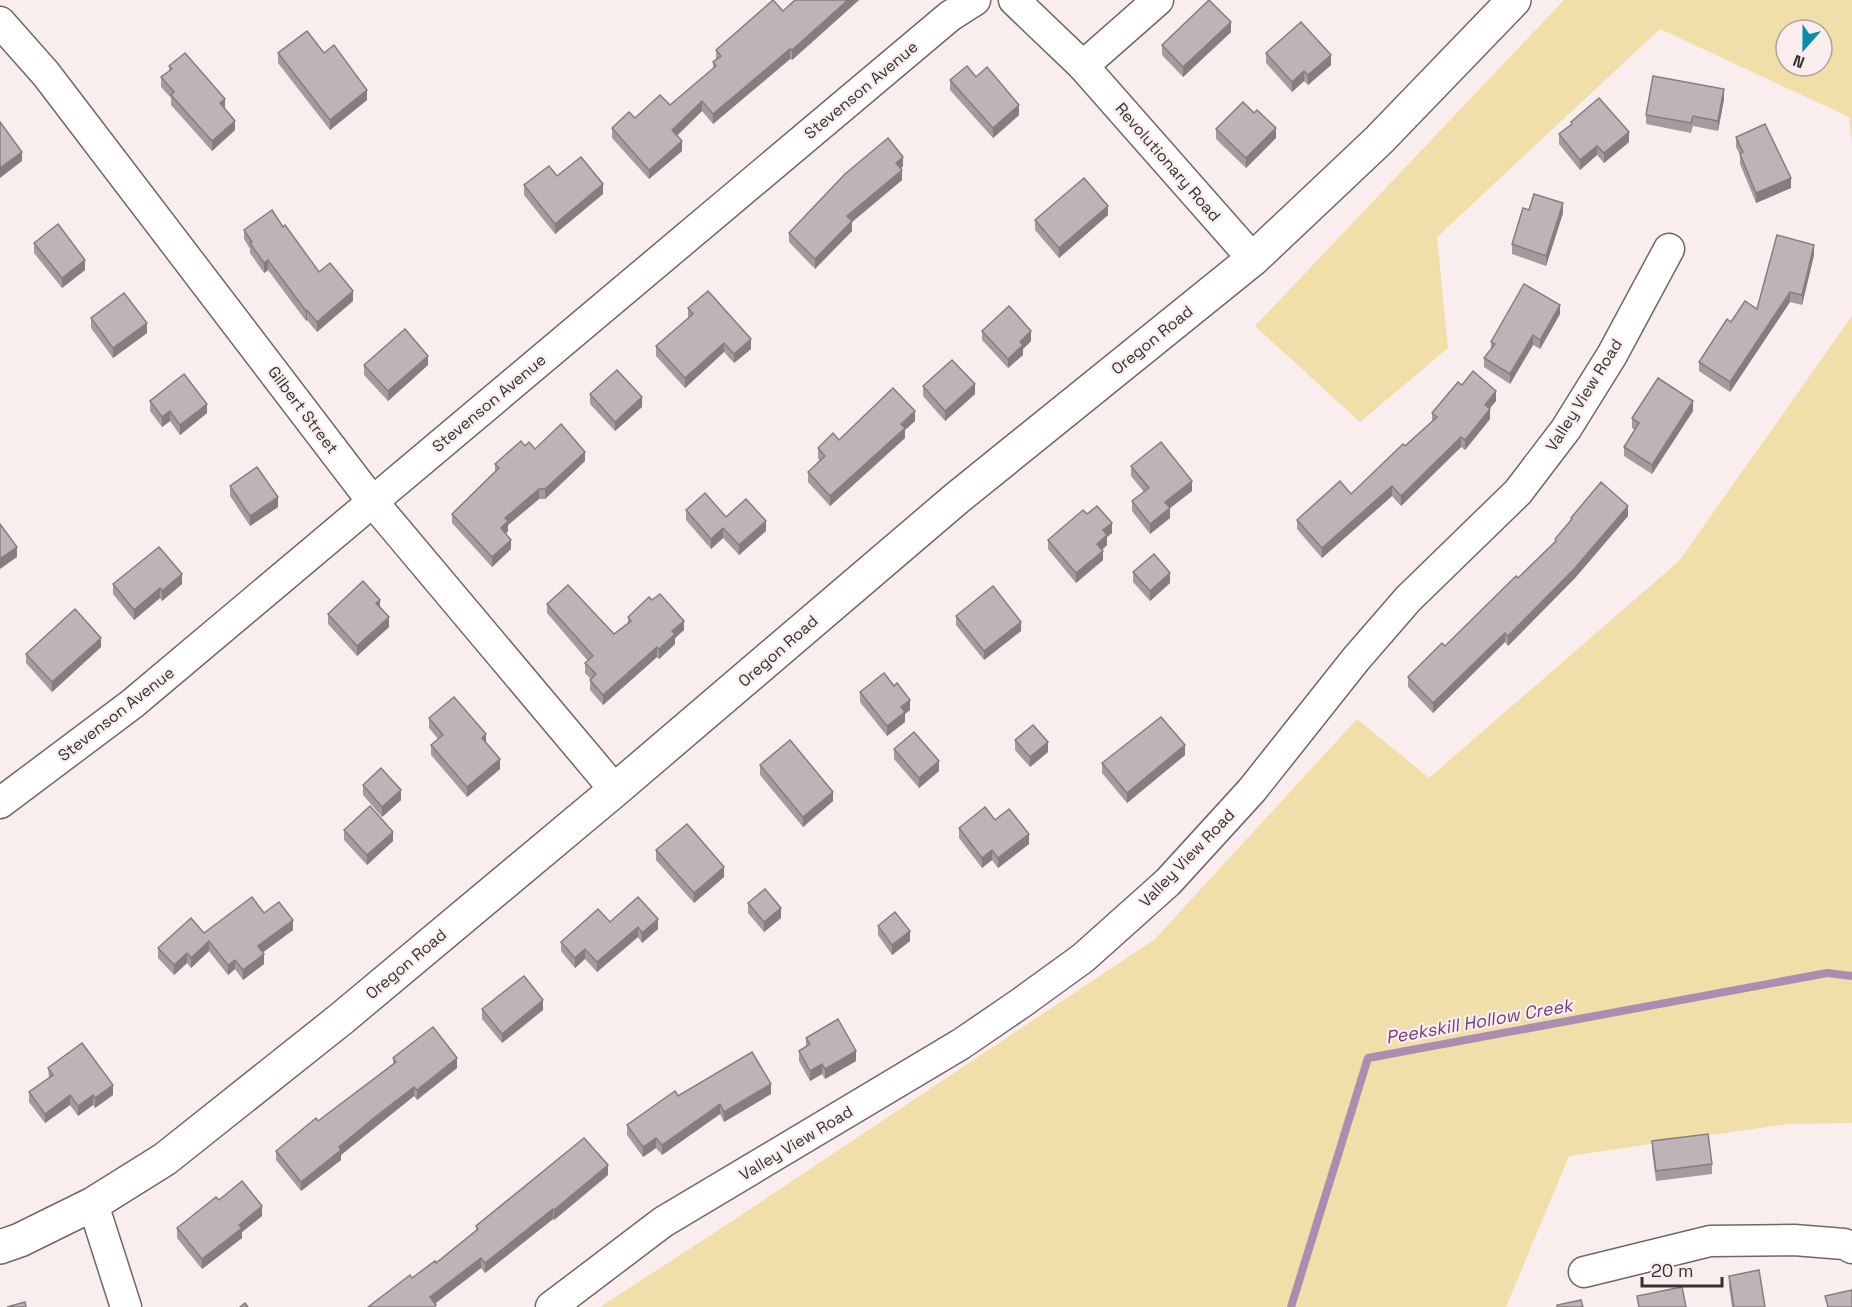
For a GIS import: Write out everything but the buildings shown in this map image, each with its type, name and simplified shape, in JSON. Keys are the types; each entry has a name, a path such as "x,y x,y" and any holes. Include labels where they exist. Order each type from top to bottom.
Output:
{"street":[{"name":"Stevenson Avenue","path":"0,803 132,704 950,16 975,0"},
{"name":"Revolutionary Road","path":"1014,0 1083,66 1253,259"},
{"path":"1083,66 1158,0"},
{"name":"Oregon Road","path":"0,1247 20,1240 93,1204 175,1151 341,1019 615,790 957,498 1253,259 1379,140 1514,0"},
{"name":"Gilbert Street","path":"0,22 46,74 372,501 615,790"},
{"name":"Valley View Road","path":"552,1307 663,1222 961,1044 1021,1003 1083,958 1168,882 1252,790 1356,659 1408,599 1518,492 1566,429 1612,355 1669,249"},
{"path":"93,1204 126,1307"},
{"path":"1584,1272 1710,1241 1794,1240 1844,1244 1852,1248"}],"shaded area":[{"path":"1564,0 1852,0 1852,145 1849,117 1660,29 1437,237 1448,348 1360,422 1255,326"},
{"path":"1852,316 1852,1123 1787,1124 1569,1156 1506,1307 600,1307 1155,939 1357,719 1429,778 1679,561"}],"waterway":[{"name":"Peekskill Hollow Creek","path":"1291,1307 1368,1058 1827,973 1852,976"}]}
